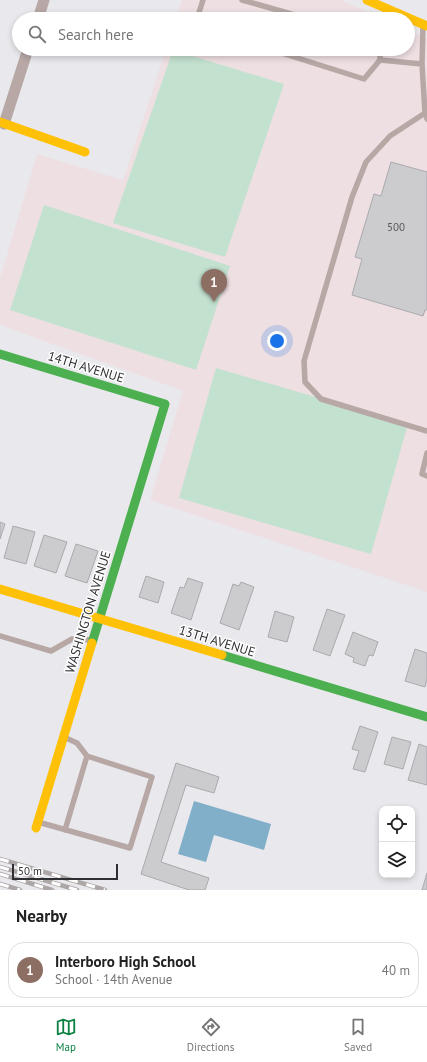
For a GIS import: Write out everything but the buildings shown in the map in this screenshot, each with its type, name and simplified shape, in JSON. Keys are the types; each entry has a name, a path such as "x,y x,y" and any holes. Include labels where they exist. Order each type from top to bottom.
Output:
{"street":[{"path":"40,12 44,0"},
{"path":"367,0 395,12"},
{"path":"415,21 425,25"},
{"path":"26,56 2,123 85,152"},
{"name":"14TH AVENUE","path":"0,354 165,404"},
{"name":"WASHINGTON AVENUE","path":"37,825 165,404"},
{"name":"13TH AVENUE","path":"0,590 427,717"}],"lane":[{"path":"199,12 203,0"},
{"path":"242,0 281,12"},
{"path":"425,25 422,64 426,116 390,136 366,162 352,197 304,361 305,382 321,399 427,431"},
{"path":"300,56 364,79 380,60 380,56"},
{"path":"380,60 422,64"},
{"path":"427,453 422,474 427,476"},
{"path":"0,636 51,652 72,639 93,640"},
{"path":"37,825 65,830 130,848 146,799 152,777 87,756 77,743 64,737"},
{"path":"65,830 87,756"}],"shaded area":[{"path":"182,0 341,0 368,12 178,12"},
{"path":"415,33 427,39 427,592 150,500 183,391 0,325 0,278 37,154 123,180 164,56 415,56"}],"green space":[{"path":"171,56 193,56 284,84 225,257 113,223"},
{"path":"44,205 230,266 196,370 10,310"},
{"path":"216,368 408,424 371,554 179,498"}],"water":[{"path":"194,801 271,824 264,850 214,835 206,862 178,854"}],"railway":[{"path":"0,859 105,890"},
{"path":"0,867 77,890"},
{"path":"0,874 52,890"},
{"path":"0,884 20,890"}],"traffic: fast":[{"path":"0,354 165,404 92,643"},
{"path":"222,655 427,717"}],"traffic: slow":[{"path":"367,0 395,12"},
{"path":"415,21 427,26"},
{"path":"0,122 85,152"},
{"path":"0,589 222,655"},
{"path":"36,828 92,643"}],"place":[{"name":"Interboro High School","path":"214,302"}]}
